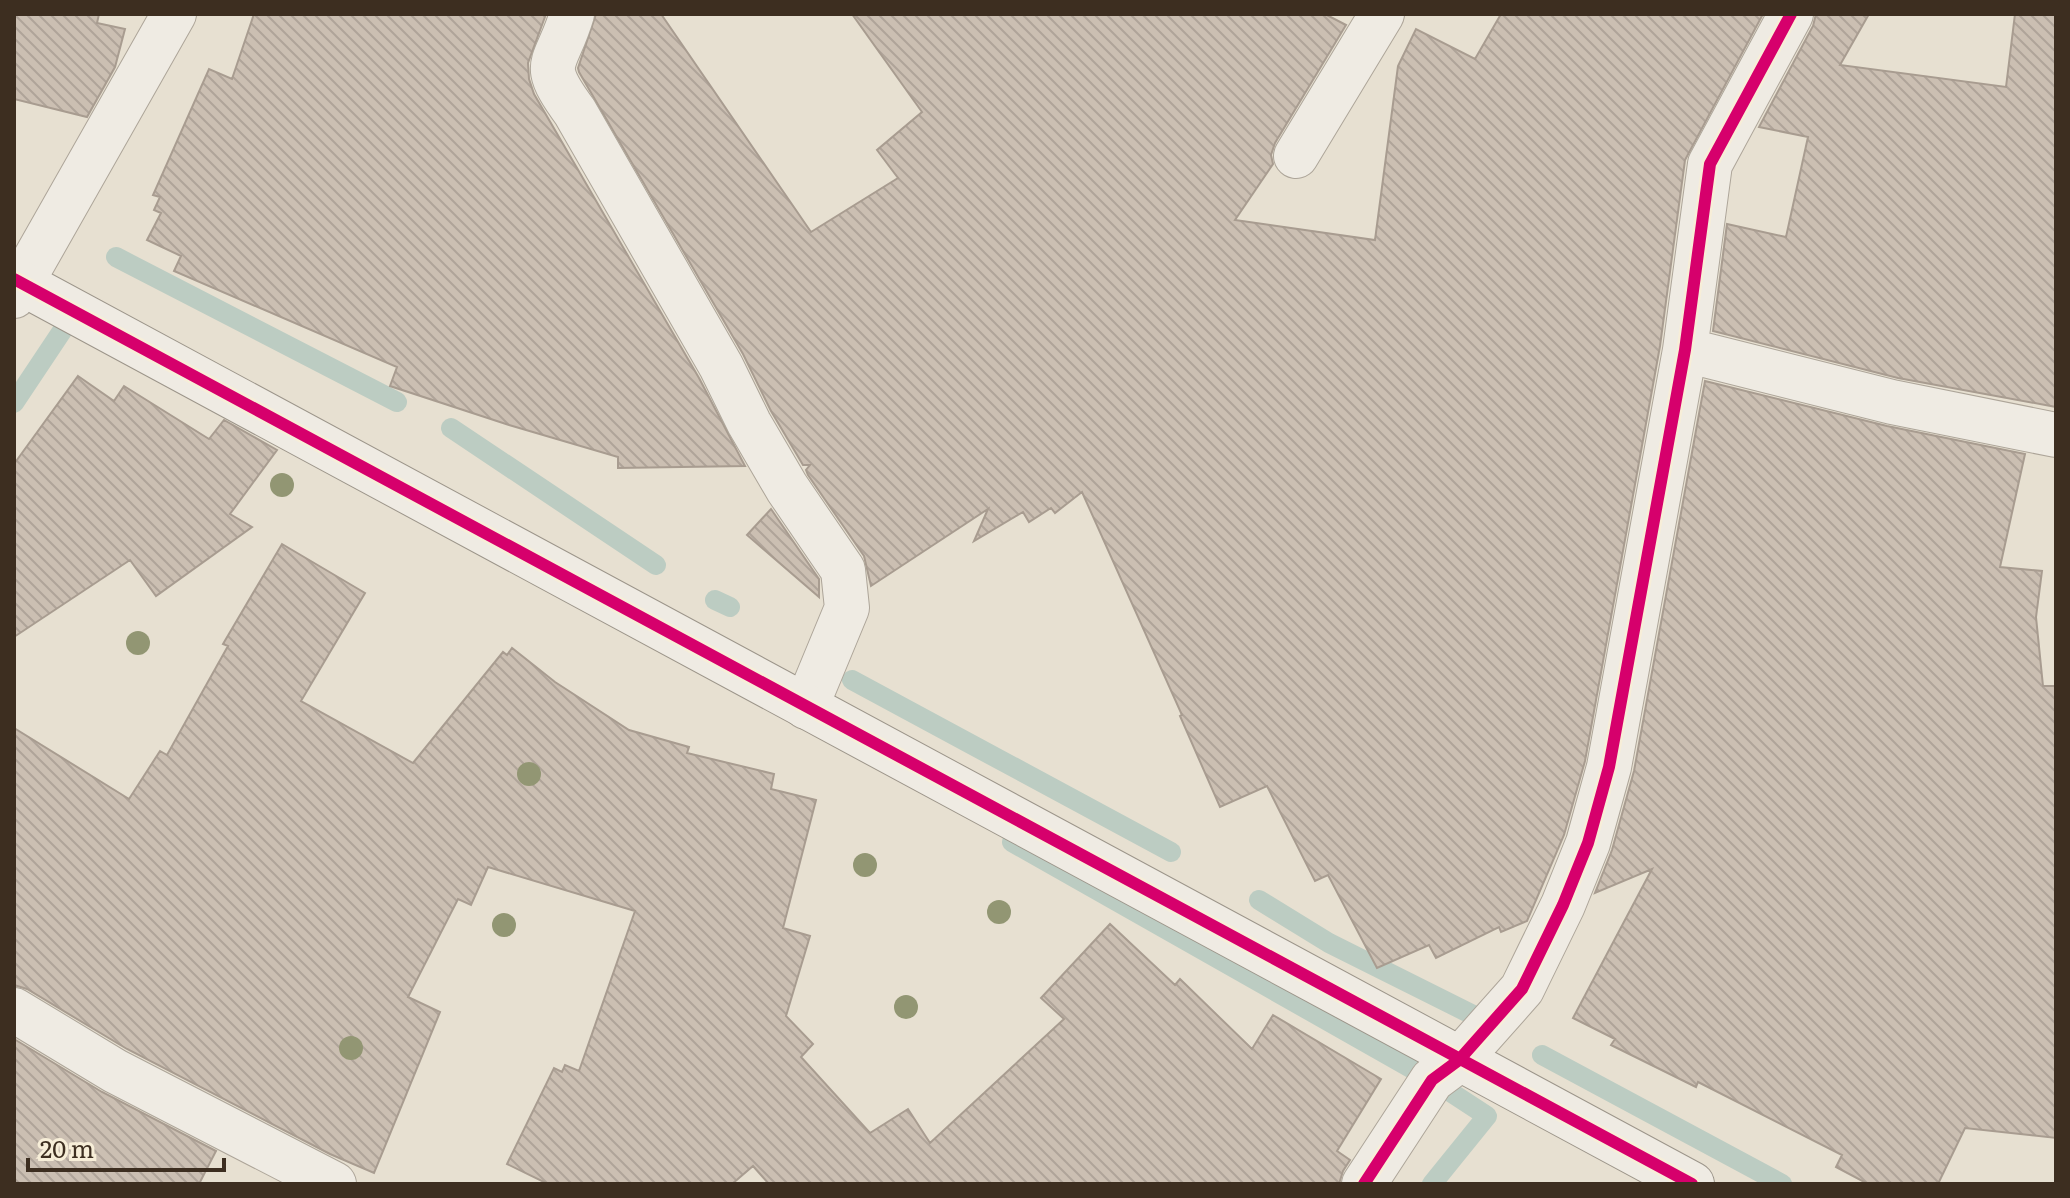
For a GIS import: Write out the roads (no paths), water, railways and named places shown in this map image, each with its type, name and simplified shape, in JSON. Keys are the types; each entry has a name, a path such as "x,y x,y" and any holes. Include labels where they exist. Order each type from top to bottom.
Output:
{"street":[{"path":"174,14 16,287 806,707 1692,1184"},
{"path":"572,14 551,68 555,86 575,112 721,366 749,423 787,488 843,570 847,608 806,707"},
{"path":"1296,156 1382,14"},
{"path":"1364,1184 1432,1080 1459,1060 1522,989 1563,905 1588,843 1609,767 1685,350 1710,164 1791,14"},
{"path":"1685,350 1892,402 2056,435"},
{"path":"14,1010 115,1071 334,1184"}],"waterway":[{"path":"116,257 397,402"},
{"path":"14,403 64,328"},
{"path":"451,428 656,565"},
{"path":"715,600 730,607"},
{"path":"852,680 1171,852"},
{"path":"1012,842 1432,1080 1487,1116 1432,1184"},
{"path":"1259,900 1329,943 1473,1015"},
{"path":"1542,1055 1782,1184"}]}
